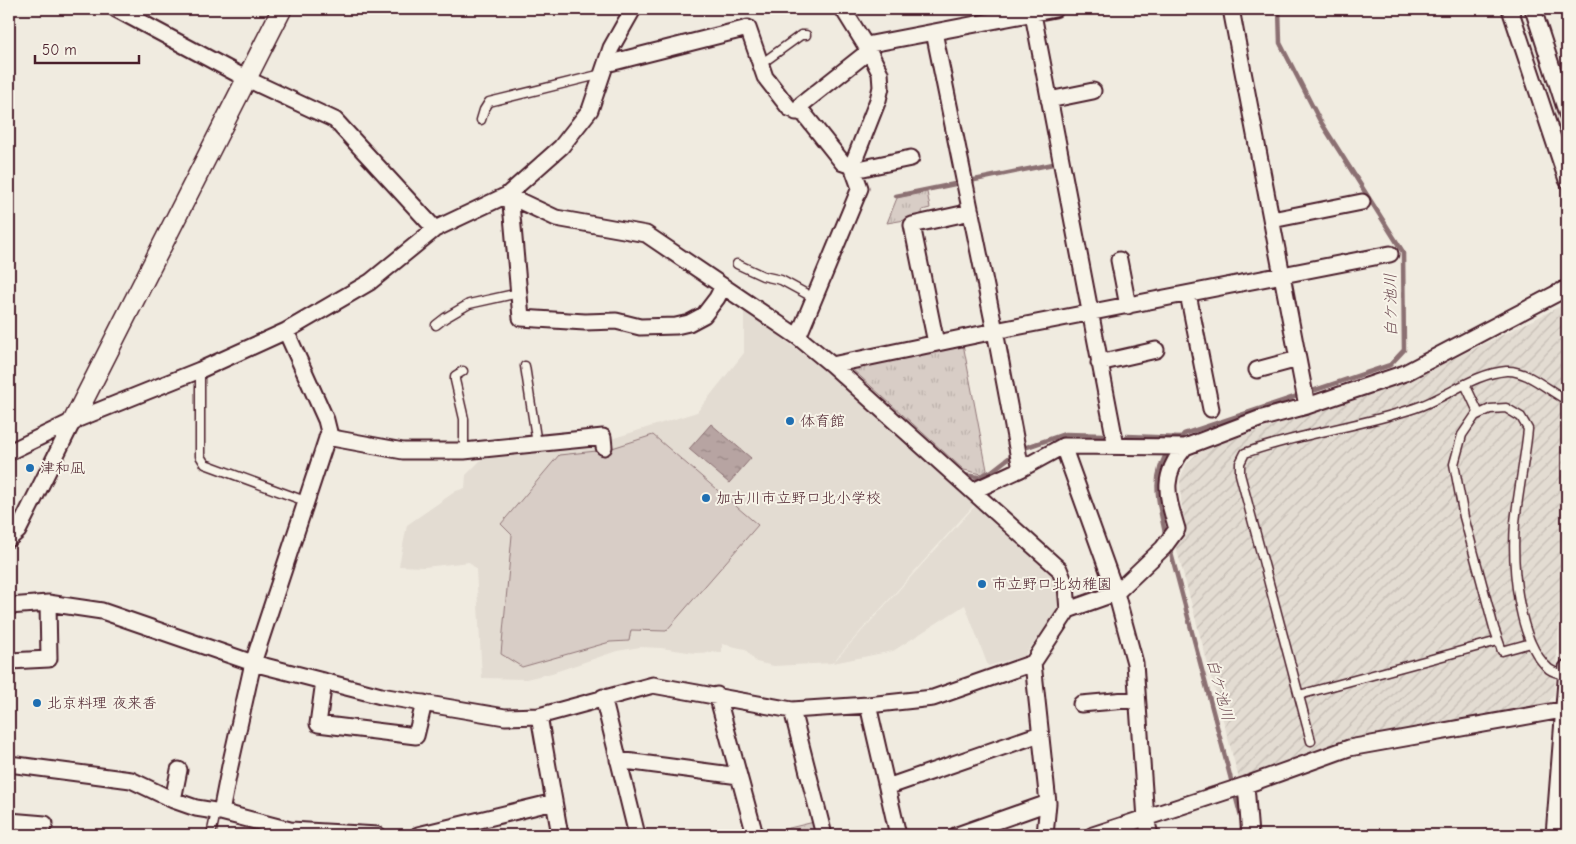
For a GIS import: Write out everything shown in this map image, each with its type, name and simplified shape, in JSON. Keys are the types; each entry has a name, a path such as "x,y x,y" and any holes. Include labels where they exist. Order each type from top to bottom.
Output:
{"street":[{"path":"116,9 246,79 336,120 434,229"},
{"path":"9,539 18,531 282,9"},
{"path":"9,452 73,421 200,370 286,331 370,282 434,229 507,196 561,147 590,110 611,48 633,9"},
{"path":"798,337 860,188 853,168 878,100 881,86 880,73 868,48 843,9"},
{"path":"796,112 802,104 868,48 1032,11 1055,9"},
{"path":"1231,9 1307,406"},
{"path":"1510,9 1567,180"},
{"path":"1533,9 1567,114"},
{"path":"1032,11 1116,446"},
{"path":"604,69 748,28 765,77 789,108 804,114 843,162 853,168 911,158"},
{"path":"934,32 1021,469"},
{"path":"1049,100 1093,91"},
{"path":"507,196 556,218 646,234 798,337 832,365 1059,569 1066,586 1068,610"},
{"path":"507,196 511,204 521,318 585,322 616,320 640,327 656,328 676,326 689,323 704,314 717,298 723,286"},
{"path":"1272,220 1362,202"},
{"path":"936,343 912,225 970,212"},
{"path":"832,365 995,331 1390,254"},
{"path":"1119,260 1128,306"},
{"path":"973,491 1021,469 1063,446 1185,447 1260,419 1307,406 1405,373 1567,288"},
{"path":"1188,294 1211,409"},
{"path":"219,812 253,663 328,437 329,428 326,420 286,331"},
{"path":"1099,363 1156,350"},
{"path":"1257,370 1298,359"},
{"path":"328,437 403,451 464,451 602,437 604,447"},
{"path":"1063,446 1116,593 1135,663 1146,819 1150,835"},
{"path":"9,606 48,604 102,610 253,663 381,696 506,717 538,716 653,685 792,710 933,698 1033,663 1068,610 1116,593 1163,548 1176,530 1169,500 1168,481 1174,463 1185,447"},
{"path":"9,661 49,659 48,604"},
{"path":"1033,663 1048,804 1045,835"},
{"path":"1554,835 1566,709 1567,668"},
{"path":"324,681 318,724 416,736 424,703"},
{"path":"717,695 755,835"},
{"path":"603,698 637,835"},
{"path":"1081,704 1137,699"},
{"path":"868,705 898,835"},
{"path":"1093,835 1146,819 1349,748 1566,709"},
{"path":"792,710 824,835"},
{"path":"538,716 560,835"},
{"path":"887,787 1040,734"},
{"path":"618,760 739,776"},
{"path":"9,764 131,780 173,800 196,808 219,812 290,833 378,835"},
{"path":"173,800 179,770"},
{"path":"1246,785 1250,835"},
{"path":"418,835 452,832 554,802"},
{"path":"957,835 1048,804"},
{"path":"9,822 46,824"}],"lane":[{"path":"760,64 801,35 806,35"},
{"path":"481,120 489,102 604,69"},
{"path":"737,264 763,276 782,280 814,298"},
{"path":"436,325 469,304 519,293"},
{"path":"525,366 537,444"},
{"path":"200,370 200,456 205,464 305,502"},
{"path":"1311,741 1240,474 1240,463 1245,453 1416,408 1481,376 1508,370 1534,379 1555,395 1567,400"},
{"path":"463,371 455,376 455,380 464,419 464,451"},
{"path":"1465,384 1480,414"},
{"path":"1531,643 1502,651 1462,508 1454,464 1462,435 1475,416 1490,409 1506,408 1521,416 1528,429 1515,524 1514,557 1521,611 1527,636 1550,670 1567,675"},
{"path":"1299,695 1498,640"},
{"path":"211,835 219,812"}],"shaded area":[{"path":"1567,303 1567,509 1554,694 1546,705 1353,740 1296,757 1239,779 1176,547 1186,531 1181,501 1180,479 1186,465 1196,454 1227,441 1413,379"},
{"name":"加古川市立野口北小学校","path":"744,311 754,319 757,316 765,325 842,384 974,505 832,663 774,666 756,662 745,649 722,644 722,652 695,653 640,647 617,651 552,673 526,679 482,678 476,569 469,562 424,567 399,566 407,525 456,491 465,488 466,475 488,453 608,440 697,412 744,353"},
{"name":"市立野口北幼稚園","path":"975,506 1056,579 1061,589 1057,612 1024,656 988,666 965,605 893,651 833,663"}],"green space":[{"path":"927,192 930,208 922,210 923,217 887,223 897,198"},
{"path":"963,344 987,470 982,474 964,470 852,369 852,366"},
{"path":"653,435 758,525 666,631 631,630 629,641 610,642 522,667 501,654 512,535 501,524 559,455 606,450"},
{"path":"814,822 818,835 761,835"}],"water":[{"path":"711,424 751,458 729,483 689,449"}],"waterway":[{"name":"白ケ池川","path":"1176,443 1184,434 1390,365 1404,350 1403,252 1319,119 1280,43 1279,9"},
{"path":"896,196 1053,164"},
{"path":"1021,449 1065,434 1103,435"},
{"path":"1127,436 1180,438"},
{"name":"白ケ池川","path":"1165,533 1159,501 1158,480 1163,460 1169,450"},
{"path":"962,475 979,477 992,471 1010,457"},
{"name":"白ケ池川","path":"1171,553 1242,821 1242,835"}],"place":[{"name":"体育館","path":"790,421"},
{"name":"津和凪","path":"30,468"},
{"name":"加古川市立野口北小学校","path":"706,498"},
{"name":"市立野口北幼稚園","path":"982,584"},
{"name":"北京料理 夜来香","path":"37,703"}]}
